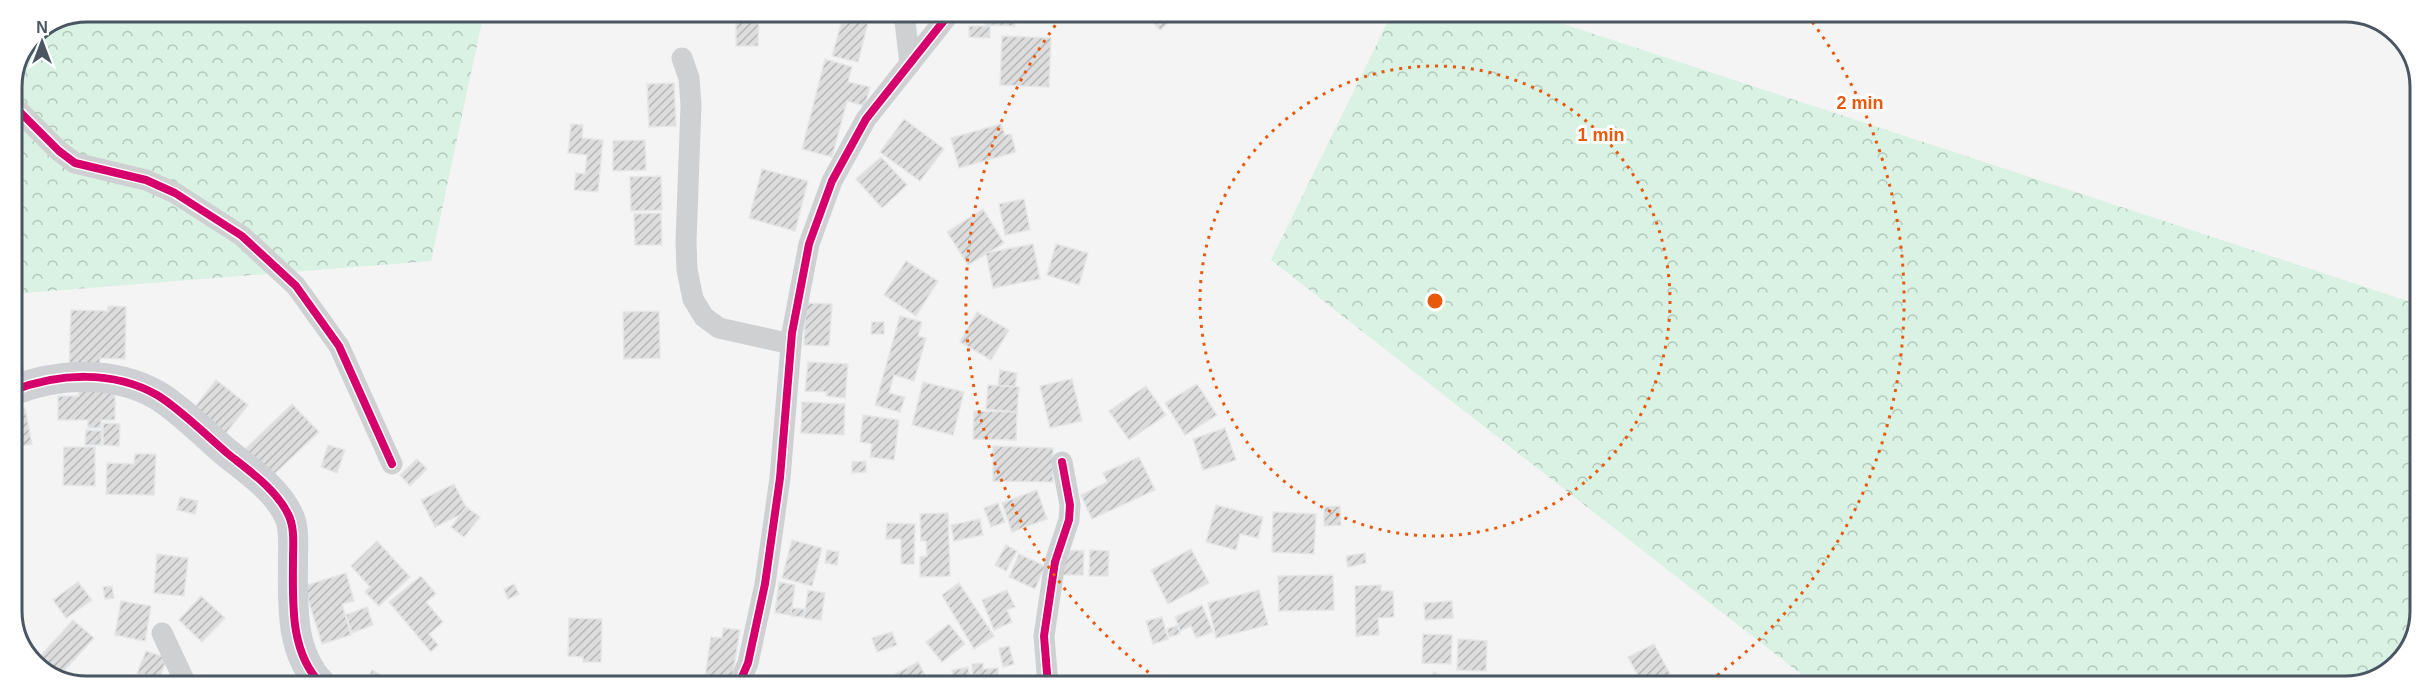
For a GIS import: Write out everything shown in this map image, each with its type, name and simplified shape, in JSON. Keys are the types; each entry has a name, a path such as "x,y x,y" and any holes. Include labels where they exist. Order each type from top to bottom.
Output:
{"street":[{"path":"904,22 910,64"},
{"path":"743,675 748,663 766,572 780,478 791,344 809,244 832,181 866,119 943,22"},
{"path":"682,58 689,78 692,105 686,242 687,270 693,299 704,317 719,328 791,344"},
{"path":"22,114 59,151 75,163 146,180 175,194 242,236 296,286 339,346 392,464"},
{"path":"23,387 62,378 117,379 158,396 259,479 289,515 294,538 293,611 301,652 315,675"},
{"path":"1047,675 1044,636 1055,562 1069,520 1070,505 1062,462"},
{"path":"162,633 182,675"}],"green space":[{"path":"88,22 482,22 431,261 22,293 22,88 27,63 42,42 52,34 63,27"},
{"path":"1388,22 1557,22 2410,302 2410,619 2408,627 2404,639 2385,662 2378,667 2354,675 1802,675 1271,260"}],"building":[{"path":"736,22 759,22 758,46 736,46"},
{"path":"841,22 868,22 858,62 832,56"},
{"path":"985,22 1015,22 1015,26 985,25"},
{"path":"1025,22 1049,22 1049,23"},
{"path":"1152,22 1169,22 1160,30"},
{"path":"969,26 990,26 990,38 969,37"},
{"path":"1002,36 1051,38 1049,87 1000,85"},
{"path":"825,59 852,67 848,82 870,87 865,106 847,101 832,157 802,149"},
{"path":"674,83 676,126 649,127 647,84"},
{"path":"904,119 944,149 920,181 880,152"},
{"path":"571,124 583,125 582,138 603,140 598,192 574,190 576,173 585,174 587,155 568,153"},
{"path":"1001,124 1005,135 1011,134 1016,152 959,168 951,138"},
{"path":"645,140 646,170 613,171 613,141"},
{"path":"881,157 907,185 882,208 856,179"},
{"path":"762,169 808,181 795,231 749,218"},
{"path":"661,176 662,210 631,211 630,177"},
{"path":"1024,199 1030,230 1005,235 999,204"},
{"path":"983,209 1004,243 968,265 947,232"},
{"path":"661,213 662,245 635,245 634,214"},
{"path":"1033,244 1040,279 993,288 986,253"},
{"path":"1056,244 1088,253 1079,285 1047,275"},
{"path":"906,261 938,281 916,316 884,295"},
{"path":"806,303 832,304 829,346 804,345"},
{"path":"108,306 126,307 125,359 100,358 100,371 69,371 71,310 108,311"},
{"path":"659,311 660,358 624,359 623,312"},
{"path":"977,312 1009,330 991,360 960,342"},
{"path":"900,316 922,322 918,336 926,338 914,381 894,375 889,393 905,397 900,412 875,405"},
{"path":"872,322 884,322 884,334 871,334"},
{"path":"808,362 848,364 845,398 826,396 827,392 805,391"},
{"path":"1000,370 1017,373 1015,387 998,385"},
{"path":"1072,379 1082,421 1050,428 1040,386"},
{"path":"216,380 248,405 223,437 191,412"},
{"path":"923,382 964,392 953,435 912,425"},
{"path":"1197,384 1217,415 1185,435 1165,403"},
{"path":"988,385 1019,387 1017,412 986,409"},
{"path":"1146,386 1166,415 1129,440 1109,411"},
{"path":"115,390 115,420 101,420 101,428 88,428 88,420 58,420 58,396 79,396 78,391"},
{"path":"802,402 845,404 844,435 801,433"},
{"path":"292,404 319,432 269,479 243,451"},
{"path":"23,408 25,408 32,444 23,445"},
{"path":"974,411 1017,412 1016,440 973,439"},
{"path":"863,415 899,420 894,460 870,457 872,444 860,442"},
{"path":"103,423 120,424 119,446 103,445"},
{"path":"1225,428 1236,460 1203,470 1193,439"},
{"path":"86,430 102,431 101,445 85,445"},
{"path":"328,445 345,450 337,473 321,467"},
{"path":"993,446 1053,448 1053,482 993,481"},
{"path":"64,447 95,447 95,486 63,485"},
{"path":"135,454 156,454 154,495 106,494 107,463 134,464"},
{"path":"1139,457 1155,490 1092,519 1081,495 1107,482 1103,473"},
{"path":"417,459 427,469 410,486 400,475"},
{"path":"866,461 866,472 852,473 852,462"},
{"path":"454,484 468,511 435,527 421,500"},
{"path":"1037,490 1047,519 1012,532 1002,503"},
{"path":"180,497 198,501 195,514 177,510"},
{"path":"998,503 1005,522 991,527 984,508"},
{"path":"1216,505 1263,517 1258,538 1240,534 1236,550 1206,542"},
{"path":"1340,506 1341,525 1324,526 1324,507"},
{"path":"466,507 480,517 464,537 451,527"},
{"path":"1273,512 1316,514 1314,554 1272,552"},
{"path":"948,513 950,576 920,577 920,557 927,556 926,541 921,541 920,514"},
{"path":"980,519 983,535 954,541 951,525"},
{"path":"887,523 915,524 914,564 901,564 901,539 886,539"},
{"path":"792,540 822,548 812,586 782,578"},
{"path":"377,541 410,577 379,606 365,592 370,587 351,566"},
{"path":"1006,545 1017,551 1006,571 995,565"},
{"path":"1191,549 1209,583 1168,604 1151,570"},
{"path":"827,550 839,552 837,565 825,563"},
{"path":"1061,550 1084,551 1083,575 1060,575"},
{"path":"1090,550 1109,551 1108,576 1089,576"},
{"path":"1365,553 1366,563 1348,567 1346,556"},
{"path":"157,554 188,558 184,596 154,593"},
{"path":"1019,554 1045,566 1035,589 1009,577"},
{"path":"346,573 354,601 342,604 351,635 322,644 304,586"},
{"path":"1333,575 1334,610 1279,611 1278,576"},
{"path":"421,576 436,594 426,602 443,622 429,634 438,645 431,652 389,602"},
{"path":"78,582 92,600 66,618 53,600"},
{"path":"779,582 795,585 791,615 775,613"},
{"path":"959,583 994,636 974,649 942,595"},
{"path":"514,584 519,594 508,599 504,589"},
{"path":"1381,585 1381,591 1393,591 1394,617 1378,618 1379,635 1356,636 1355,586"},
{"path":"112,586 114,598 105,599 103,587"},
{"path":"808,590 825,593 821,620 804,618"},
{"path":"1007,590 1015,607 1007,610 1012,622 994,630 982,600"},
{"path":"1259,590 1268,625 1216,638 1208,603"},
{"path":"201,596 225,618 202,642 179,620"},
{"path":"121,601 151,606 145,641 115,635"},
{"path":"1452,601 1453,618 1425,620 1424,603"},
{"path":"1202,605 1213,632 1196,638 1191,626 1180,631 1175,617"},
{"path":"367,607 373,625 352,633 346,615"},
{"path":"791,608 804,609 804,617 791,616"},
{"path":"1162,617 1168,639 1153,644 1146,621"},
{"path":"569,618 602,619 601,662 583,662 583,657 568,656"},
{"path":"73,620 94,638 63,671 41,655"},
{"path":"949,624 965,644 942,662 926,642"},
{"path":"1178,625 1180,634 1169,637 1167,629"},
{"path":"723,628 740,630 732,675 705,675 711,637 722,638"},
{"path":"892,632 897,645 877,652 872,638"},
{"path":"1423,634 1452,635 1451,664 1422,663"},
{"path":"1458,639 1487,641 1486,671 1457,670"},
{"path":"1654,644 1670,674 1638,675 1628,657"},
{"path":"1009,646 1014,664 1003,667 999,648"},
{"path":"146,651 167,658 161,675 137,674"},
{"path":"918,662 925,675 896,675"},
{"path":"983,663 983,669 998,668 998,675 973,675 972,664"},
{"path":"968,667 969,675 953,675 952,670"},
{"path":"372,670 381,675 370,675"}],"cycle path":[{"path":"743,675 748,663 765,584 780,478 792,333 809,244 832,181 866,119 943,22"},
{"path":"22,114 59,151 75,163 146,180 175,193 242,236 296,286 339,346 392,464"},
{"path":"23,387 48,381 85,377 122,381 140,387 174,407 261,480 283,505 292,525 295,625 303,656 314,675"},
{"path":"1047,675 1044,636 1055,562 1069,520 1070,505 1062,462"}]}
